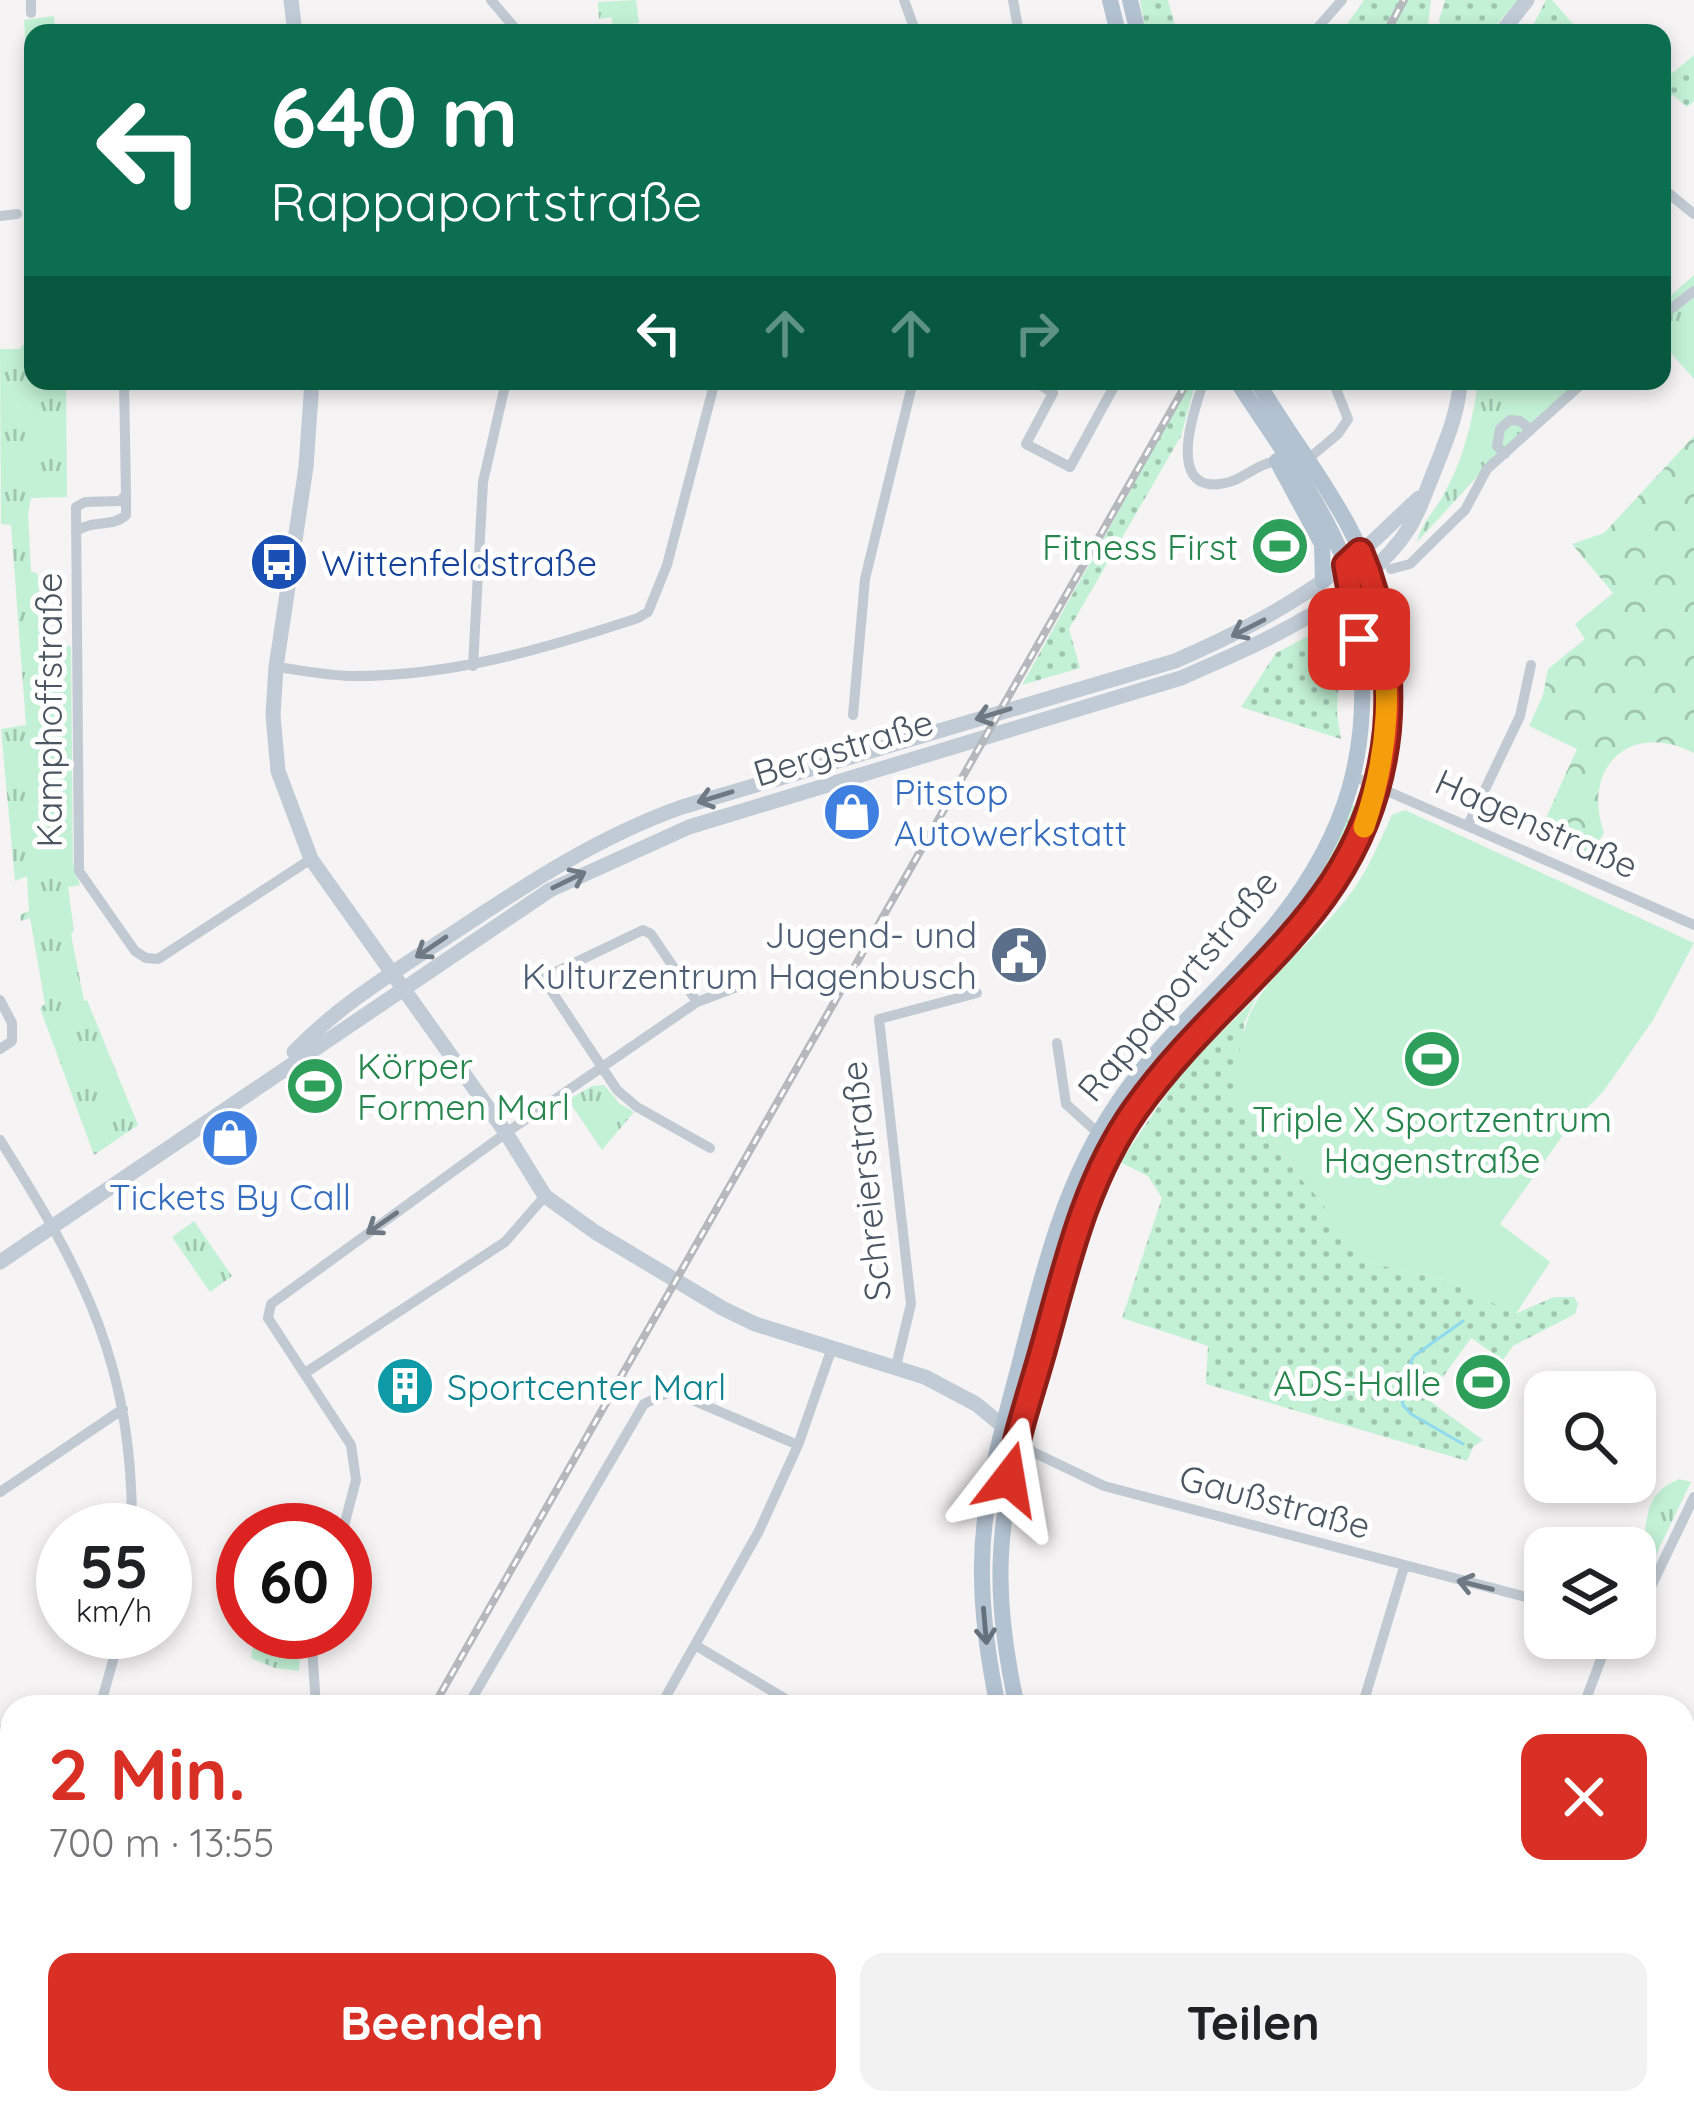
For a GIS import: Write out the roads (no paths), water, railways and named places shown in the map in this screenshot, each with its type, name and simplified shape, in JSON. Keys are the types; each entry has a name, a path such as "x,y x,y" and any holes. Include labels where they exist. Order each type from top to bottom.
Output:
{"main road":[{"path":"1508,24 1527,0"},
{"path":"311,390 273,715 278,771 311,859 506,1133 545,1196 595,1232 755,1324 896,1366 976,1404 1011,1433"},
{"path":"1241,390 1291,460 1350,528 1353,558"},
{"path":"1262,390 1292,442 1291,460 1322,544 1323,581"},
{"name":"Bergstraße","path":"1040,709 1181,678 1256,645 1352,586 1408,529 1445,444 1458,390"},
{"name":"Bergstraße","path":"0,1262 270,1076 327,1018 395,981 541,874 650,819 951,736 1175,662 1247,629 1323,581 1425,491"},
{"name":"Rappaportstraße","path":"996,1695 982,1561 994,1461 1011,1433 1080,1217 1104,1161 1136,1108 1318,906 1360,840 1378,785 1388,686 1384,642 1368,572 1353,558"},
{"name":"Rappaportstraße","path":"1014,1695 1000,1586 1011,1433 1049,1251 1070,1190 1098,1133 1140,1072 1281,917 1328,844 1355,777 1361,747 1364,689 1353,558"}],"street":[{"path":"491,0 511,24"},
{"path":"1321,24 1342,0"},
{"path":"0,216 17,214"},
{"path":"124,390 125,495"},
{"path":"473,666 483,482 504,390"},
{"path":"276,668 346,676 473,666 638,619 648,612 667,565 713,390"},
{"path":"853,715 865,578 911,390"},
{"path":"1050,390 1053,392 1027,444 1070,467 1112,390"},
{"path":"1201,390 1186,451 1195,476 1222,484 1264,461 1291,460 1338,434 1348,419 1337,390"},
{"path":"1391,569 1410,564 1465,510 1487,469 1575,390"},
{"path":"1504,454 1497,446 1500,429 1510,420 1531,430"},
{"name":"Kamphoffstraße","path":"125,495 120,501 85,502 76,507 79,871 135,951 158,958 311,859"},
{"name":"Kamphoffstraße","path":"76,532 87,525 120,521 126,515 125,495"},
{"path":"1468,825 1520,716 1531,665"},
{"name":"Hagenstraße","path":"1355,777 1694,925"},
{"path":"697,1002 651,934 643,930 543,978 617,1090 710,1148"},
{"path":"350,1503 356,1480 351,1444 268,1318 271,1304 697,1002 736,987"},
{"name":"Schreierstraße","path":"896,1366 911,1304 879,1019 977,993"},
{"path":"0,1000 12,1023 12,1041 0,1049"},
{"path":"1058,1043 1066,1104 1098,1133"},
{"path":"0,1140 53,1224 101,1325 123,1408 132,1503"},
{"path":"305,1373 505,1243 545,1196"},
{"path":"667,1695 760,1531 832,1348"},
{"path":"474,1695 644,1404 670,1391 798,1444"},
{"path":"0,1492 123,1408"},
{"name":"Gaußstraße","path":"1011,1433 1033,1452 1104,1486 1524,1597"},
{"path":"1656,1576 1694,1497"},
{"path":"1366,1695 1404,1567"},
{"path":"695,1645 779,1695"},
{"path":"103,1695 113,1659"},
{"path":"313,1659 315,1695"},
{"path":"1588,1695 1602,1659"}],"waterway":[{"path":"1463,1321 1414,1356 1399,1386 1403,1405 1411,1414 1463,1444"}],"railway":[{"path":"1391,24 1404,0"},
{"path":"440,1695 1183,390"}],"place":[{"name":"Fitness First","path":"1280,546"},
{"name":"Wittenfeldstraße","path":"279,562"},
{"name":"Pitstop Autowerkstatt","path":"852,812"},
{"name":"Jugend- und Kulturzentrum Hagenbusch","path":"1019,955"},
{"name":"Triple X Sportzentrum Hagenstraße","path":"1432,1059"},
{"name":"Körper Formen Marl","path":"315,1086"},
{"name":"Tickets By Call","path":"230,1138"},
{"name":"ADS-Halle","path":"1483,1382"},
{"name":"Sportcenter Marl","path":"405,1386"}]}
